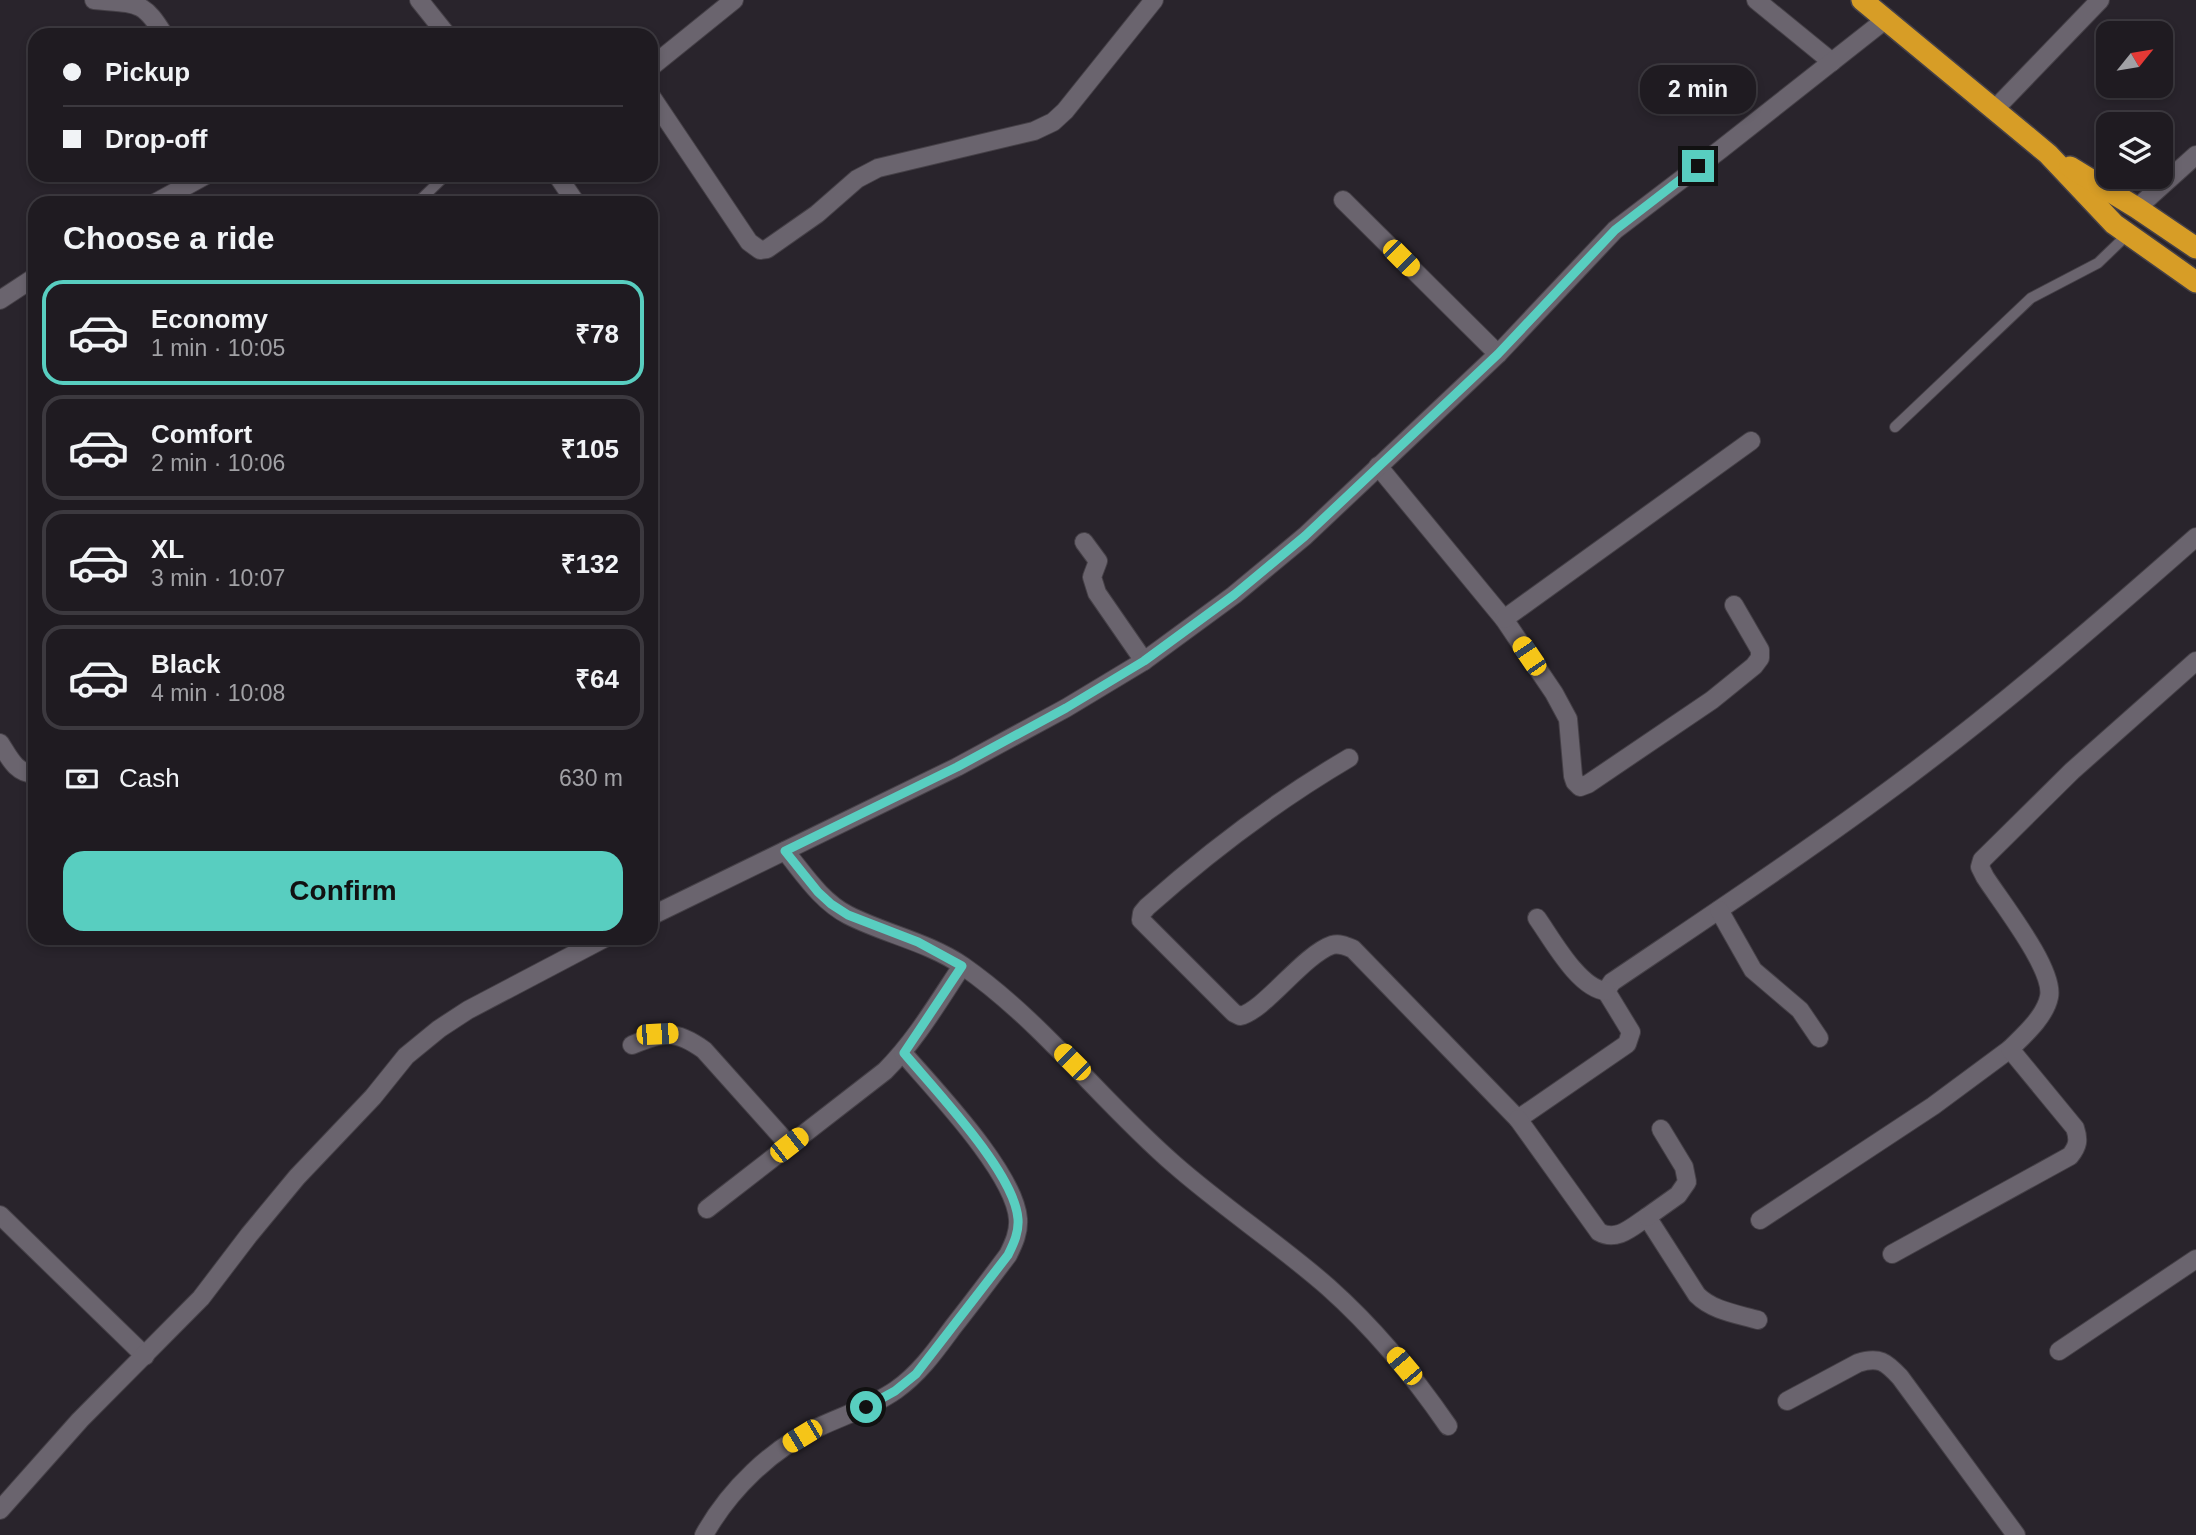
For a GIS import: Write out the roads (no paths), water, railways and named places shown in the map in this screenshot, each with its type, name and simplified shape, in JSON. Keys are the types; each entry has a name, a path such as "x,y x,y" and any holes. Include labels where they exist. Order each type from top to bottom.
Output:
{"highway":[{"path":"1862,0 2048,154 2114,224 2196,282"},
{"path":"2048,154 2137,208 2196,248"}],"street":[{"path":"94,0 136,1 146,5 154,13 161,28"},
{"path":"419,0 441,28"},
{"path":"658,61 734,0"},
{"path":"658,106 749,242 760,250 767,249 817,214 857,179 878,168 1034,131 1053,122 1065,111 1154,0"},
{"path":"1756,0 1832,62"},
{"path":"1994,110 2100,0"},
{"path":"658,913 957,767 1066,708 1144,661 1234,595 1295,545 1498,354 1615,230 1885,20"},
{"path":"2137,208 2196,155"},
{"path":"168,196 193,182"},
{"path":"1343,200 1498,354"},
{"path":"0,300 28,282"},
{"path":"1504,620 1751,441"},
{"path":"1378,467 1504,620 1563,707 1568,719 1573,776 1580,786 1588,784 1641,750 1712,700 1754,666 1760,650 1734,605"},
{"path":"1606,991 1612,982 1809,849 1909,775 2033,677 2196,537"},
{"path":"1084,542 1098,561 1092,577 1097,593 1144,661"},
{"path":"1760,1220 1933,1106 2010,1049 2041,1013 2049,998 2049,983 2035,952 1985,877 1980,867 1982,860 2072,771 2196,661"},
{"path":"0,743 18,769 28,774"},
{"path":"1349,758 1272,806 1210,852 1147,907 1141,920 1240,1016 1252,1011 1290,976 1326,949 1342,944 1353,949 1518,1119 1599,1232 1613,1237 1678,1195 1686,1182 1684,1167 1661,1129"},
{"path":"785,851 831,904 848,915 918,942 962,966 1055,1045 1174,1165 1327,1287 1360,1317 1419,1384 1448,1426"},
{"path":"1719,910 1753,970 1800,1010 1819,1038"},
{"path":"1536,918 1569,964 1590,986 1606,991"},
{"path":"0,1510 80,1420 201,1298 296,1177 373,1097 406,1056 468,1010 592,945"},
{"path":"707,1209 885,1071 904,1053 962,966"},
{"path":"1518,1119 1627,1044 1631,1032 1606,991"},
{"path":"632,1045 657,1034 674,1034 690,1040 704,1050 789,1145"},
{"path":"1892,1254 2070,1156 2076,1147 2078,1139 2075,1128 2010,1049"},
{"path":"704,1535 713,1518 739,1486 778,1452 816,1428 866,1407 895,1391 916,1374 1008,1255 1016,1237 1019,1221 1016,1206 1001,1175 975,1138 904,1053"},
{"path":"0,1215 145,1356"},
{"path":"1647,1217 1697,1295 1714,1308 1758,1320"},
{"path":"2059,1351 2196,1259"},
{"path":"1787,1401 1858,1363 1871,1359 1890,1366 2016,1535"}],"lane":[{"path":"424,196 439,182"},
{"path":"1895,427 2031,298 2098,263 2128,234"}]}
